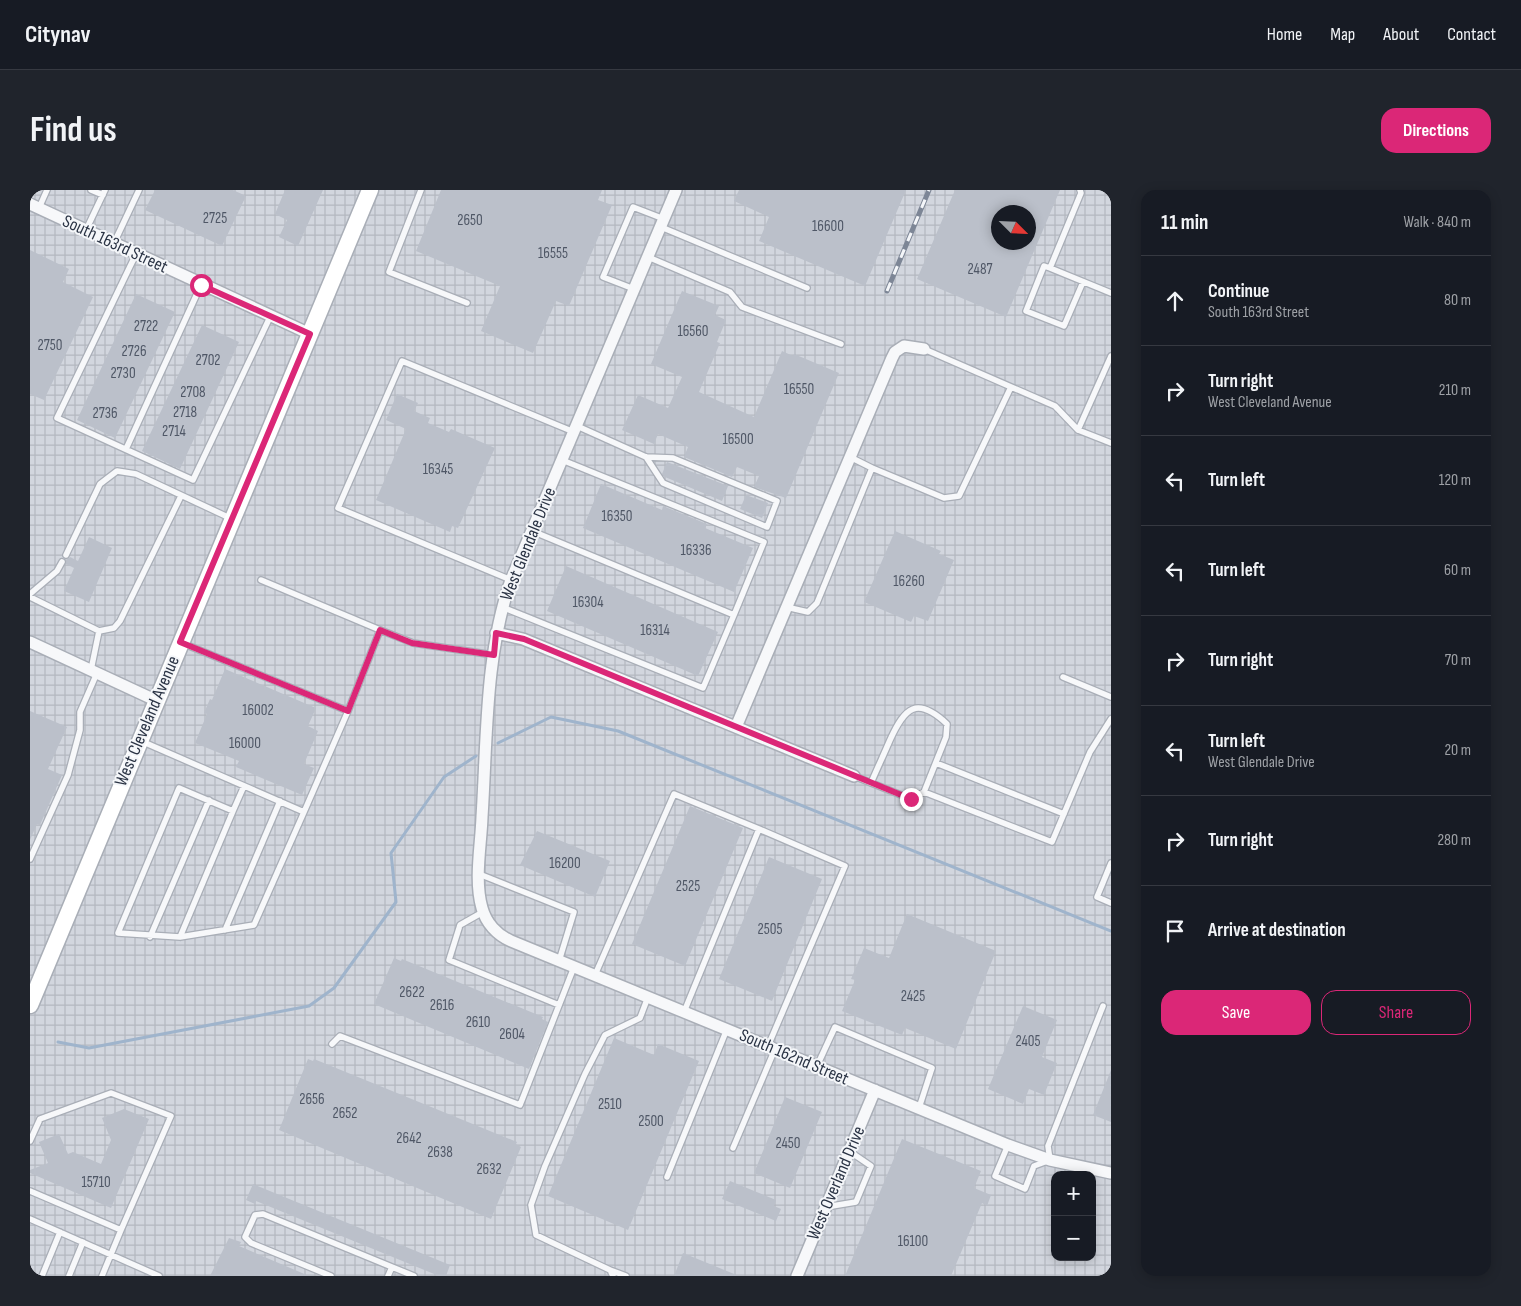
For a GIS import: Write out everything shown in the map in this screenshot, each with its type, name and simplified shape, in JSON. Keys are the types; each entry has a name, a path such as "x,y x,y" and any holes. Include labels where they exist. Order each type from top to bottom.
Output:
{"main road":[{"name":"West Cleveland Avenue","path":"30,1004 370,190"}],"street":[{"name":"West Glendale Drive","path":"485,916 479,874 494,655 496,633 502,606 511,580 676,190"},
{"name":"South 163rd Street","path":"34,206 310,334"},
{"path":"736,727 895,352 904,346 911,345 924,349"},
{"path":"496,633 524,639 854,776"},
{"path":"30,642 156,700"},
{"name":"South 162nd Street","path":"485,916 505,938 559,961 1008,1144 1050,1160 1111,1173"},
{"name":"West Overland Drive","path":"797,1276 874,1090"}],"lane":[{"path":"34,206 47,190"},
{"path":"86,230 104,193 91,190"},
{"path":"114,244 138,190"},
{"path":"421,190 389,272 467,303"},
{"path":"1050,268 1081,193 1080,190"},
{"path":"634,289 603,276 633,207 662,223 807,288"},
{"path":"136,254 57,418 194,480 270,317"},
{"path":"648,258 730,292 742,307 841,344"},
{"path":"1083,282 1064,326 1026,311 1044,266 1111,293"},
{"path":"126,449 201,285"},
{"path":"924,349 1056,406 1078,430 1111,443"},
{"path":"1078,430 1111,356"},
{"path":"511,580 338,508 402,361 646,457 673,458 777,501 767,527 663,483 646,457"},
{"path":"850,457 944,498 959,496 1011,387"},
{"path":"502,606 703,688 764,542 562,460"},
{"path":"786,607 808,612 817,603 872,468"},
{"path":"66,555 100,484 117,471 136,474 232,519"},
{"path":"62,562 57,571 30,596 99,631 114,628 120,621 181,496"},
{"path":"532,531 734,615"},
{"path":"261,580 412,643 494,655"},
{"path":"233,811 179,788 118,933 150,937 180,937 254,925 348,711 380,630"},
{"path":"30,859 68,775 80,730 80,712 94,671 99,631"},
{"path":"180,642 348,711"},
{"path":"1063,677 1111,697"},
{"path":"854,776 871,783 911,799 924,792 946,737 947,724 936,714 921,708 909,710 900,718 871,783"},
{"path":"924,792 1052,842 1090,752 1111,719"},
{"path":"139,741 304,812"},
{"path":"936,762 1064,814"},
{"path":"180,937 244,786"},
{"path":"594,975 674,794 845,866 733,1148"},
{"path":"150,937 208,800"},
{"path":"225,930 280,801"},
{"path":"684,1012 759,830"},
{"path":"1111,863 1097,897 1111,903"},
{"path":"479,874 574,912 559,961"},
{"path":"485,916 460,925 449,960 560,1005"},
{"path":"332,1044 340,1036 520,1105 574,967"},
{"path":"626,1276 612,1273 536,1235 531,1205 545,1166 585,1074 605,1035 640,1018 648,997"},
{"path":"1008,1144 994,1176 1025,1189 1034,1166 1050,1160 1048,1146 1103,1006"},
{"path":"817,1066 835,1027 932,1068 919,1108"},
{"path":"667,1178 727,1029"},
{"path":"30,1141 40,1119 110,1093 171,1116 102,1276"},
{"path":"826,1207 856,1202 871,1166 849,1151"},
{"path":"30,1191 121,1230"},
{"path":"331,1276 251,1243 245,1237 255,1215 263,1214 414,1276"},
{"path":"30,1219 159,1276"},
{"path":"42,1276 60,1232"},
{"path":"69,1276 83,1242"},
{"path":"388,1276 392,1267"}],"shaded area":[{"path":"30,190 1111,190 1111,1276 30,1276"}],"building":[{"path":"155,190 233,190 246,196 222,246 145,210"},
{"path":"285,190 323,190 298,246 279,237 287,220 275,214"},
{"path":"441,190 602,190 598,200 612,205 569,306 556,301 533,353 481,331 500,286 416,251"},
{"path":"739,190 906,190 865,286 759,241 769,217 734,201"},
{"path":"955,190 1060,190 1036,246 1036,205 991,205 991,250 1034,250 1006,317 917,279"},
{"path":"30,250 69,269 63,282 93,297 44,400 30,394"},
{"path":"682,291 719,306 715,315 726,320 717,342 720,343 699,392 754,417 782,351 793,356 794,354 839,373 786,498 754,487 759,476 737,467 732,477 684,457 688,447 658,434 654,444 622,430 638,395 668,408 682,377 651,364"},
{"path":"136,294 175,312 115,438 77,420"},
{"path":"202,325 239,342 180,469 142,451"},
{"path":"397,394 418,403 414,411 430,418 428,423 449,432 451,429 495,448 458,528 452,526 450,532 376,500 406,429 386,420"},
{"path":"667,462 728,486 722,501 665,477 662,474"},
{"path":"601,484 662,510 663,506 707,524 705,528 753,548 734,592 583,528"},
{"path":"746,495 768,503 762,518 740,509"},
{"path":"895,531 941,551 939,554 954,560 928,621 914,616 911,622 864,602"},
{"path":"89,537 112,548 89,602 64,591 74,568 66,564 66,560 70,557 78,561"},
{"path":"566,566 718,632 698,676 547,611"},
{"path":"225,669 316,708 308,726 318,731 304,764 314,768 302,795 236,767 239,761 195,743 207,714 204,713 210,699 212,700"},
{"path":"30,711 67,727 48,769 62,775 40,825 37,824 30,840"},
{"path":"690,806 743,828 685,966 632,944"},
{"path":"537,831 610,861 595,897 520,865"},
{"path":"769,857 822,879 772,1001 719,979"},
{"path":"907,914 996,951 956,1049 905,1028 902,1035 842,1011 855,980 851,979 864,948 889,958"},
{"path":"394,958 401,961 402,959 543,1017 542,1019 548,1022 529,1069 374,1004"},
{"path":"1023,1006 1057,1020 1042,1057 1057,1063 1044,1095 1029,1089 1023,1104 988,1089"},
{"path":"614,1038 654,1055 658,1044 699,1061 628,1230 548,1196"},
{"path":"308,1059 313,1061 314,1059 517,1142 516,1144 521,1147 491,1219 279,1130"},
{"path":"1111,1070 1111,1122 1093,1115"},
{"path":"785,1097 822,1112 790,1188 754,1173"},
{"path":"124,1109 149,1119 111,1208 30,1173 30,1170 48,1163 39,1142 59,1134 68,1154 73,1152 101,1164 111,1140 102,1118"},
{"path":"902,1139 981,1171 974,1188 991,1195 987,1206 982,1203 951,1276 845,1276"},
{"path":"730,1181 776,1200 774,1206 781,1209 776,1221 722,1199"},
{"path":"253,1184 450,1265 446,1276 439,1276 256,1201 255,1204 246,1200"},
{"path":"229,1238 241,1242 239,1246 309,1276 210,1276"},
{"path":"683,1253 739,1276 674,1276"}],"waterway":[{"path":"498,743 551,717 618,731 1111,931"},
{"path":"58,1042 89,1048 309,1006 334,988 396,902 391,853 444,777 476,756"}],"railway":[{"path":"887,291 929,190"}],"route":[{"path":"201,285 310,334 180,642 348,711 380,630 412,643 494,655 496,633 502,634 524,639 911,799"}]}
